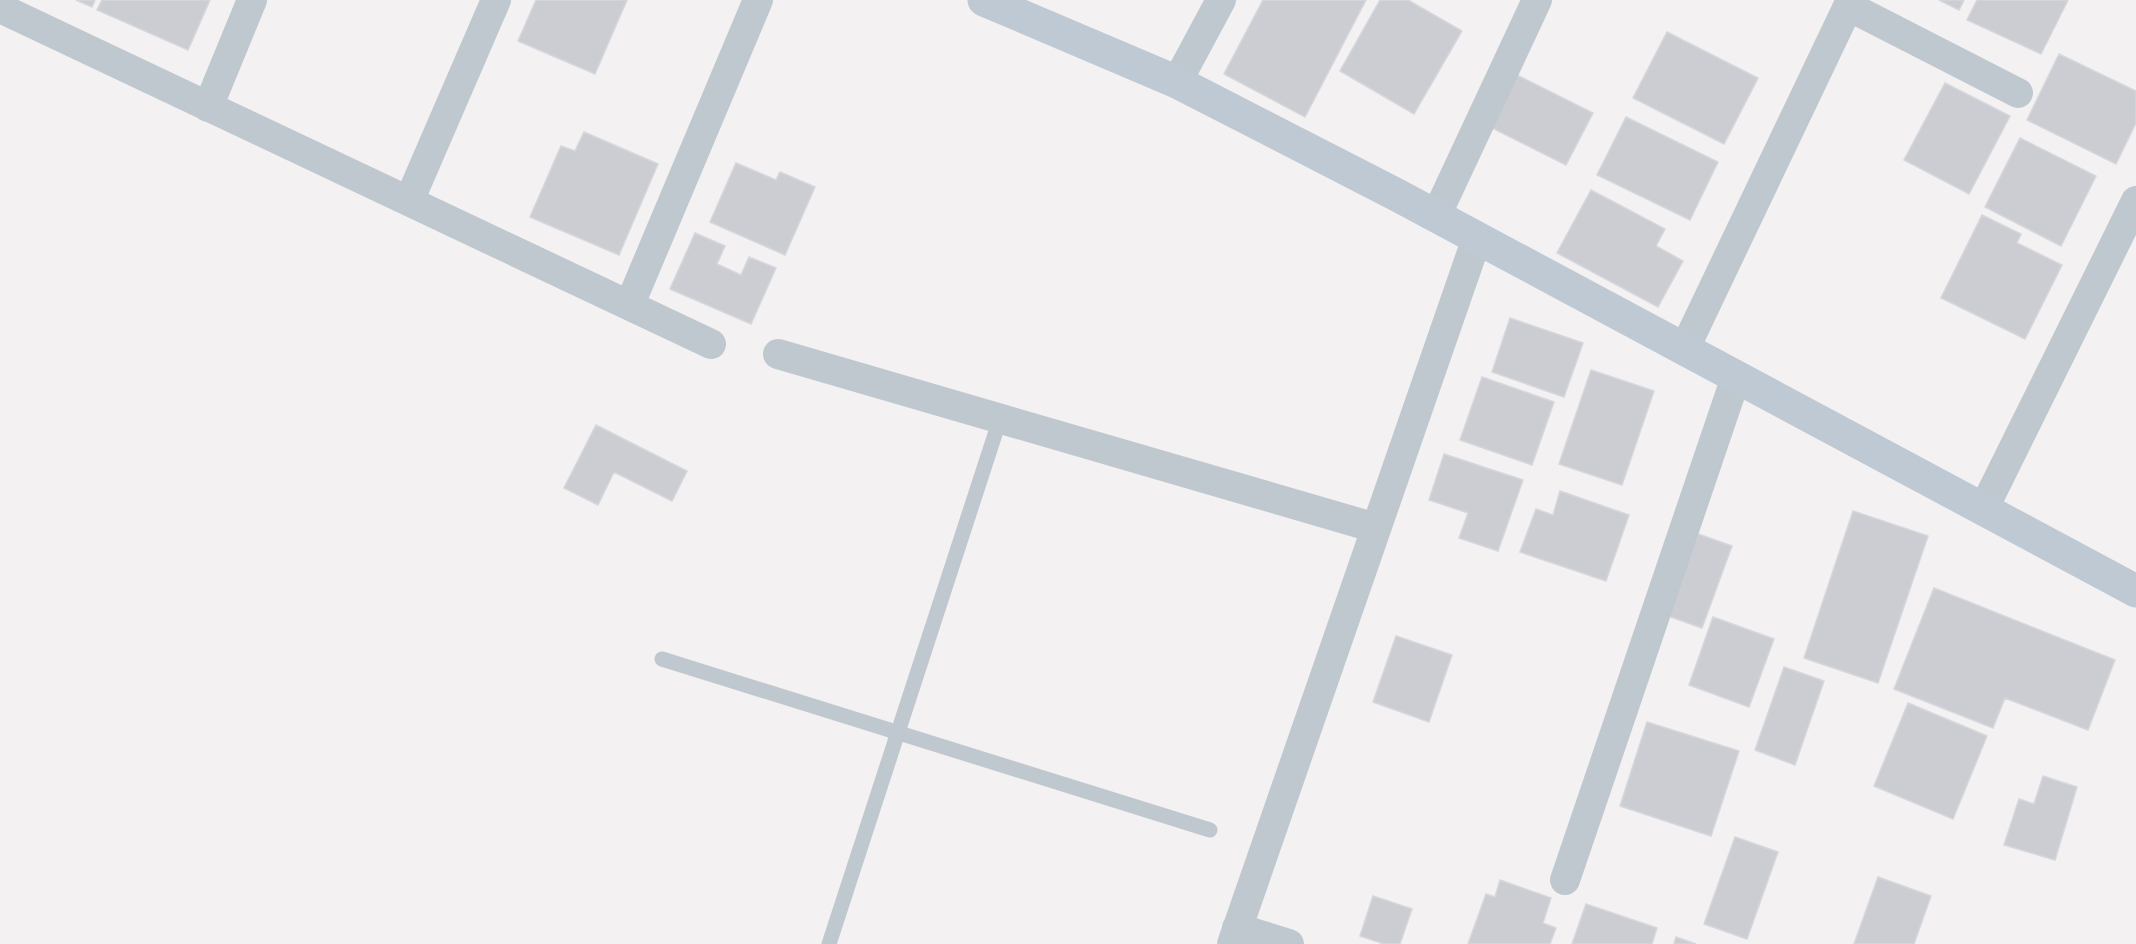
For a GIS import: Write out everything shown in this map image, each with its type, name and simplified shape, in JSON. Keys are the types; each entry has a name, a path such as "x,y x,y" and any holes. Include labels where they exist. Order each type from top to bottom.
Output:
{"street":[{"path":"208,107 252,0"},
{"path":"408,201 496,0"},
{"path":"630,304 759,0"},
{"path":"984,0 1177,82 1436,216 2136,591"},
{"path":"1177,82 1221,0"},
{"path":"1436,216 1537,0"},
{"path":"1684,350 1850,3 2018,93"},
{"path":"0,8 711,344"},
{"path":"1983,510 2136,201"},
{"path":"1289,944 1235,936 1477,238"},
{"path":"778,354 1376,528"},
{"path":"1565,880 1736,377"}],"lane":[{"path":"829,944 1000,419"},
{"path":"662,659 1210,830"}],"building":[{"path":"76,0 95,0 92,7"},
{"path":"102,0 210,0 188,50 97,10"},
{"path":"536,0 627,0 595,74 518,41"},
{"path":"1263,0 1366,0 1305,117 1224,74"},
{"path":"1380,0 1408,0 1462,31 1414,114 1340,71"},
{"path":"1939,0 1964,0 1959,10"},
{"path":"1977,0 2068,0 2041,54 1967,20"},
{"path":"1667,32 1758,78 1724,144 1633,98"},
{"path":"2059,54 2136,91 2136,123 2116,164 2027,120"},
{"path":"1515,74 1593,113 1566,165 1488,126"},
{"path":"1945,83 2010,116 1969,194 1904,160"},
{"path":"1626,117 1718,162 1690,220 1597,175"},
{"path":"584,132 658,164 619,255 530,217 561,146 575,151"},
{"path":"2020,138 2096,176 2061,246 1985,207"},
{"path":"736,163 776,180 780,172 815,187 785,255 710,222"},
{"path":"1591,190 1665,229 1656,246 1683,261 1658,307 1557,253"},
{"path":"1982,215 2021,234 2017,243 2062,265 2025,339 1941,298"},
{"path":"695,233 725,246 717,264 741,275 749,257 776,268 751,324 670,289"},
{"path":"1510,318 1583,343 1564,397 1492,372"},
{"path":"1591,370 1654,391 1622,485 1559,464"},
{"path":"1482,377 1554,402 1532,465 1460,440"},
{"path":"596,425 687,471 672,501 614,472 598,505 564,488"},
{"path":"1444,454 1523,480 1498,551 1459,538 1468,513 1429,500"},
{"path":"1560,491 1629,515 1606,581 1520,552 1536,509 1553,515"},
{"path":"1853,511 1928,536 1878,683 1804,658"},
{"path":"1698,534 1732,546 1702,628 1668,616"},
{"path":"1934,588 2115,660 2088,730 2005,698 1993,728 1894,689"},
{"path":"1713,617 1774,639 1749,707 1689,685"},
{"path":"1396,636 1452,655 1429,722 1373,702"},
{"path":"1784,667 1824,681 1795,765 1755,750"},
{"path":"1908,703 1987,736 1953,819 1874,786"},
{"path":"1647,722 1739,751 1711,836 1620,806"},
{"path":"2043,776 2077,787 2055,860 2004,845 2019,799 2034,804"},
{"path":"1735,837 1778,852 1747,939 1704,924"},
{"path":"1878,877 1931,896 1914,944 1854,944"},
{"path":"1500,880 1551,898 1543,923 1556,928 1550,944 1468,944 1486,894 1495,897"},
{"path":"1373,896 1412,909 1400,944 1384,944 1360,936"},
{"path":"1586,904 1657,928 1652,944 1572,944"},
{"path":"1676,937 1696,944 1674,944"}]}
